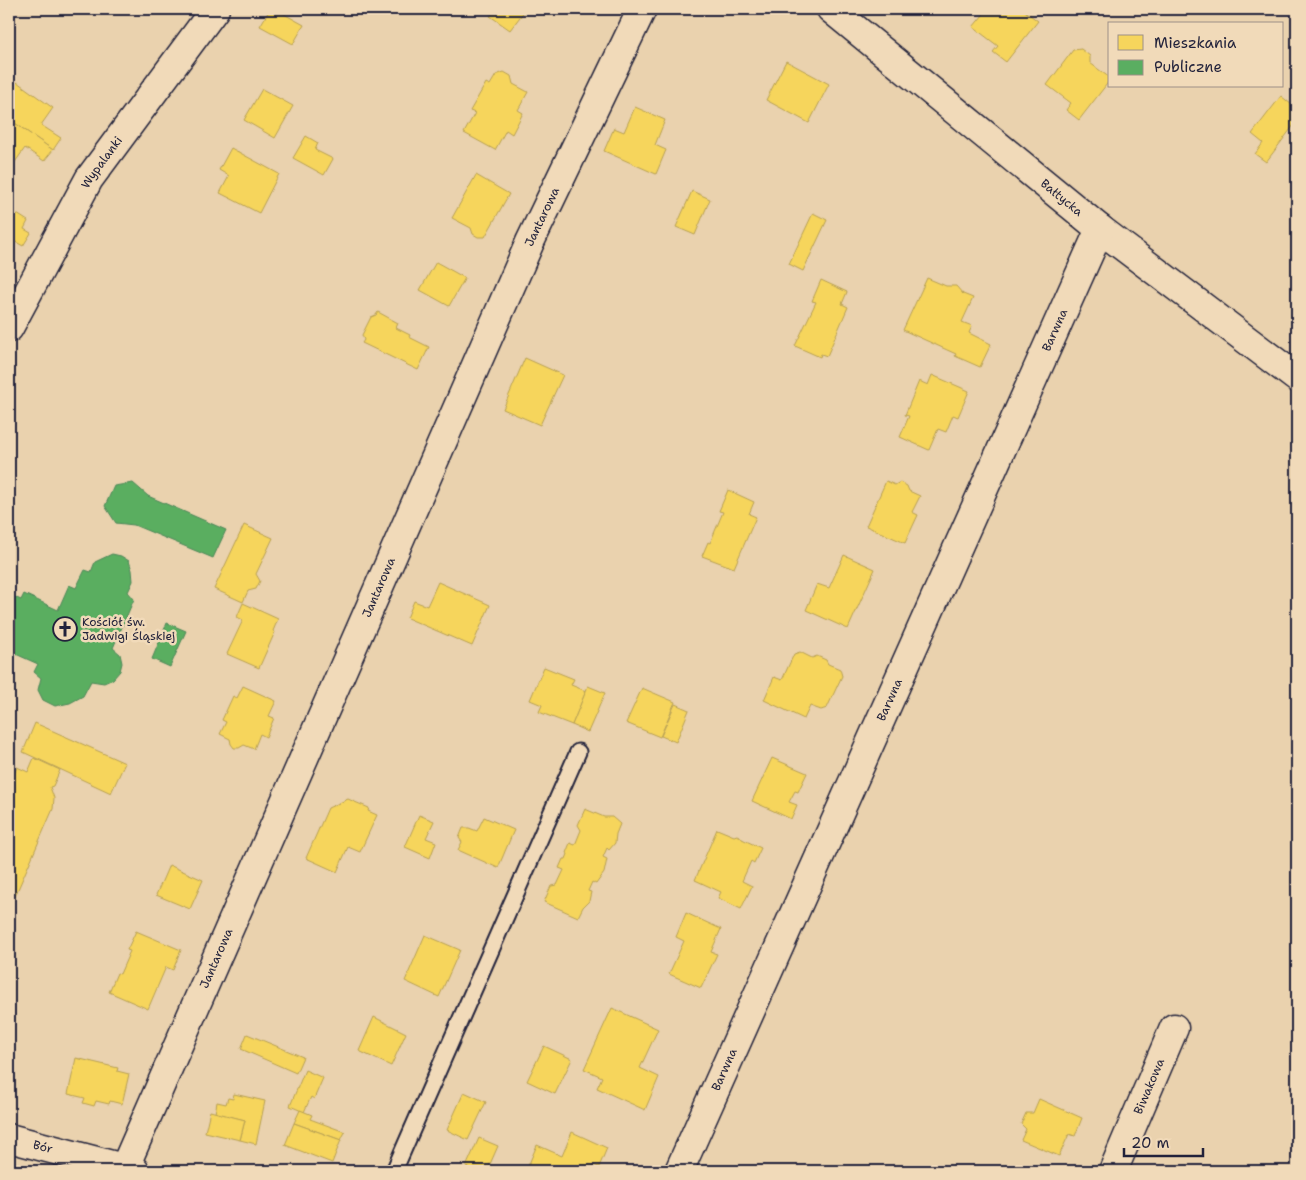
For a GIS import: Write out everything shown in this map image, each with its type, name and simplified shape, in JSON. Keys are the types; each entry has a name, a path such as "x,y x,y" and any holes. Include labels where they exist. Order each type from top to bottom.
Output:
{"street":[{"name":"Wypalanki","path":"9,328 89,179 215,9"},
{"name":"Jantarowa","path":"130,1170 530,242 642,9"},
{"name":"Bałtycka","path":"831,9 1100,229 1297,378"},
{"name":"Barwna","path":"679,1171 1100,229"},
{"name":"Biwakowa","path":"1113,1171 1174,1028"},
{"name":"Bór","path":"9,1138 130,1170"}],"lane":[{"path":"394,1171 578,752"}],"building: Mieszkania":[{"path":"270,9 275,9 304,25 293,44 260,26"},
{"path":"496,9 526,9 510,30 490,16"},
{"path":"988,9 1022,9 1038,21 1006,62 993,52 998,46 973,27"},
{"path":"1081,49 1090,56 1090,63 1108,76 1108,83 1079,120 1066,110 1071,103 1047,85 1073,50"},
{"path":"786,61 829,84 809,123 766,100"},
{"path":"504,72 511,76 513,84 528,92 518,110 523,113 512,134 506,130 495,150 464,133 475,113 470,111 486,83 490,85 496,75"},
{"path":"17,82 53,108 41,125 61,138 53,150 9,119 9,95"},
{"path":"262,89 293,106 275,138 244,120"},
{"path":"1281,96 1297,109 1297,121 1266,162 1255,154 1263,143 1252,134"},
{"path":"635,107 665,120 655,145 666,150 656,174 604,151 614,128 624,132"},
{"path":"9,119 53,150 44,161 25,148 13,165 9,162"},
{"path":"306,136 318,143 315,150 333,159 324,175 293,158"},
{"path":"231,148 279,174 259,213 220,193 229,176 219,170"},
{"path":"476,175 509,194 485,237 478,237 473,234 471,228 452,218"},
{"path":"692,191 710,199 695,235 676,227"},
{"path":"9,209 28,221 24,229 31,233 23,246 16,242 9,252"},
{"path":"813,213 827,220 803,271 789,264"},
{"path":"436,262 465,278 449,306 420,290"},
{"path":"927,278 946,286 956,286 963,294 973,298 962,322 972,326 969,333 991,344 980,367 903,330"},
{"path":"821,280 847,292 842,304 848,307 827,356 821,354 820,357 795,346 816,302 812,301"},
{"path":"378,312 398,323 396,328 410,335 409,337 429,347 418,370 362,343 364,340 362,335 371,317"},
{"path":"525,358 563,375 540,425 503,409"},
{"path":"932,375 969,391 958,417 953,415 946,432 938,429 929,450 900,437 909,416 905,415 919,381 928,385"},
{"path":"886,481 895,485 900,482 907,486 909,491 920,496 912,512 918,515 905,543 866,526"},
{"path":"728,490 754,502 749,514 756,517 734,568 702,556 708,542 710,543 723,512 719,511"},
{"path":"244,525 273,538 256,574 260,581 256,589 248,591 243,602 214,589"},
{"path":"844,555 875,569 848,629 806,610 817,584 829,588"},
{"path":"438,582 490,605 472,646 407,618 414,601 427,606"},
{"path":"243,603 278,619 273,631 275,632 259,668 227,654 243,620 237,617"},
{"path":"800,652 812,658 817,656 826,660 828,664 840,669 842,676 827,708 821,710 810,706 804,719 764,700 774,677 782,680 794,654"},
{"path":"544,667 574,679 571,685 586,691 572,725 539,712 542,705 530,700"},
{"path":"243,686 276,701 269,716 274,718 266,737 260,734 254,749 244,745 234,748 230,739 220,734 226,722 222,720 233,696 237,698"},
{"path":"588,686 605,693 588,732 572,725"},
{"path":"642,688 675,702 660,737 626,723"},
{"path":"675,704 689,710 676,742 661,736"},
{"path":"35,723 125,763 111,793 23,752"},
{"path":"34,758 60,770 53,786 50,787 54,798 53,809 9,910 9,786 17,767 28,772"},
{"path":"772,758 807,773 798,792 795,791 789,802 797,805 791,819 752,801"},
{"path":"348,799 369,808 368,811 377,815 360,852 348,847 337,872 306,858 328,808"},
{"path":"585,809 604,817 612,817 620,824 615,843 609,850 607,848 603,857 607,859 604,873 596,884 592,882 588,891 591,892 589,901 583,907 578,917 544,902 551,886 557,885 564,870 559,868 563,859 566,859 570,843 575,845 581,830 578,825"},
{"path":"419,815 434,821 426,838 436,842 430,858 405,847"},
{"path":"484,817 514,830 498,868 458,850 462,842 459,838 463,828 477,831"},
{"path":"717,829 734,836 737,835 761,848 754,863 751,861 742,881 752,886 741,909 718,898 721,892 695,880"},
{"path":"169,865 203,880 190,909 156,895"},
{"path":"686,913 721,929 711,952 717,954 701,988 669,974 684,941 676,937"},
{"path":"136,931 181,950 173,970 166,967 148,1009 109,992 117,973 120,974 130,951 127,950"},
{"path":"425,935 460,950 439,997 405,981"},
{"path":"612,1008 658,1029 640,1068 659,1077 645,1110 597,1088 602,1077 584,1069"},
{"path":"374,1017 406,1033 391,1066 359,1051"},
{"path":"247,1034 303,1057 296,1073 241,1049"},
{"path":"544,1046 572,1059 555,1094 527,1081"},
{"path":"76,1058 118,1068 117,1071 129,1074 122,1104 110,1101 109,1104 96,1101 94,1106 83,1103 85,1098 68,1094"},
{"path":"305,1070 323,1078 314,1099 311,1097 304,1112 290,1106"},
{"path":"464,1092 486,1102 468,1140 447,1130"},
{"path":"234,1094 265,1101 256,1144 240,1140 245,1120 215,1113 217,1102 226,1104 228,1098 233,1099"},
{"path":"1039,1099 1082,1118 1075,1136 1069,1134 1059,1156 1021,1140 1026,1129 1021,1124 1026,1113 1033,1113"},
{"path":"300,1110 312,1115 310,1119 345,1132 341,1140 294,1123"},
{"path":"210,1111 245,1120 240,1140 205,1132"},
{"path":"294,1123 341,1140 332,1163 285,1145"},
{"path":"572,1132 607,1148 599,1167 593,1165 591,1171 526,1171 537,1145 562,1156"},
{"path":"479,1138 498,1146 487,1171 476,1171 466,1167"}],"building: Publiczne":[{"path":"133,483 148,496 226,530 213,558 134,525 116,523 105,506 114,486"},
{"name":"Kościół św. Jadwigi Śląskiej","path":"112,554 121,556 129,561 133,581 128,592 134,599 113,648 120,654 122,663 120,671 113,679 104,683 91,681 83,696 70,703 55,706 43,700 38,690 41,678 34,672 38,664 9,651 9,596 21,600 24,594 58,610 69,585 76,588 85,570 91,572 95,562"},
{"path":"167,623 186,631 170,667 152,659"}],"place":[{"name":"Kościół św. Jadwigi Śląskiej","path":"65,629"}]}
